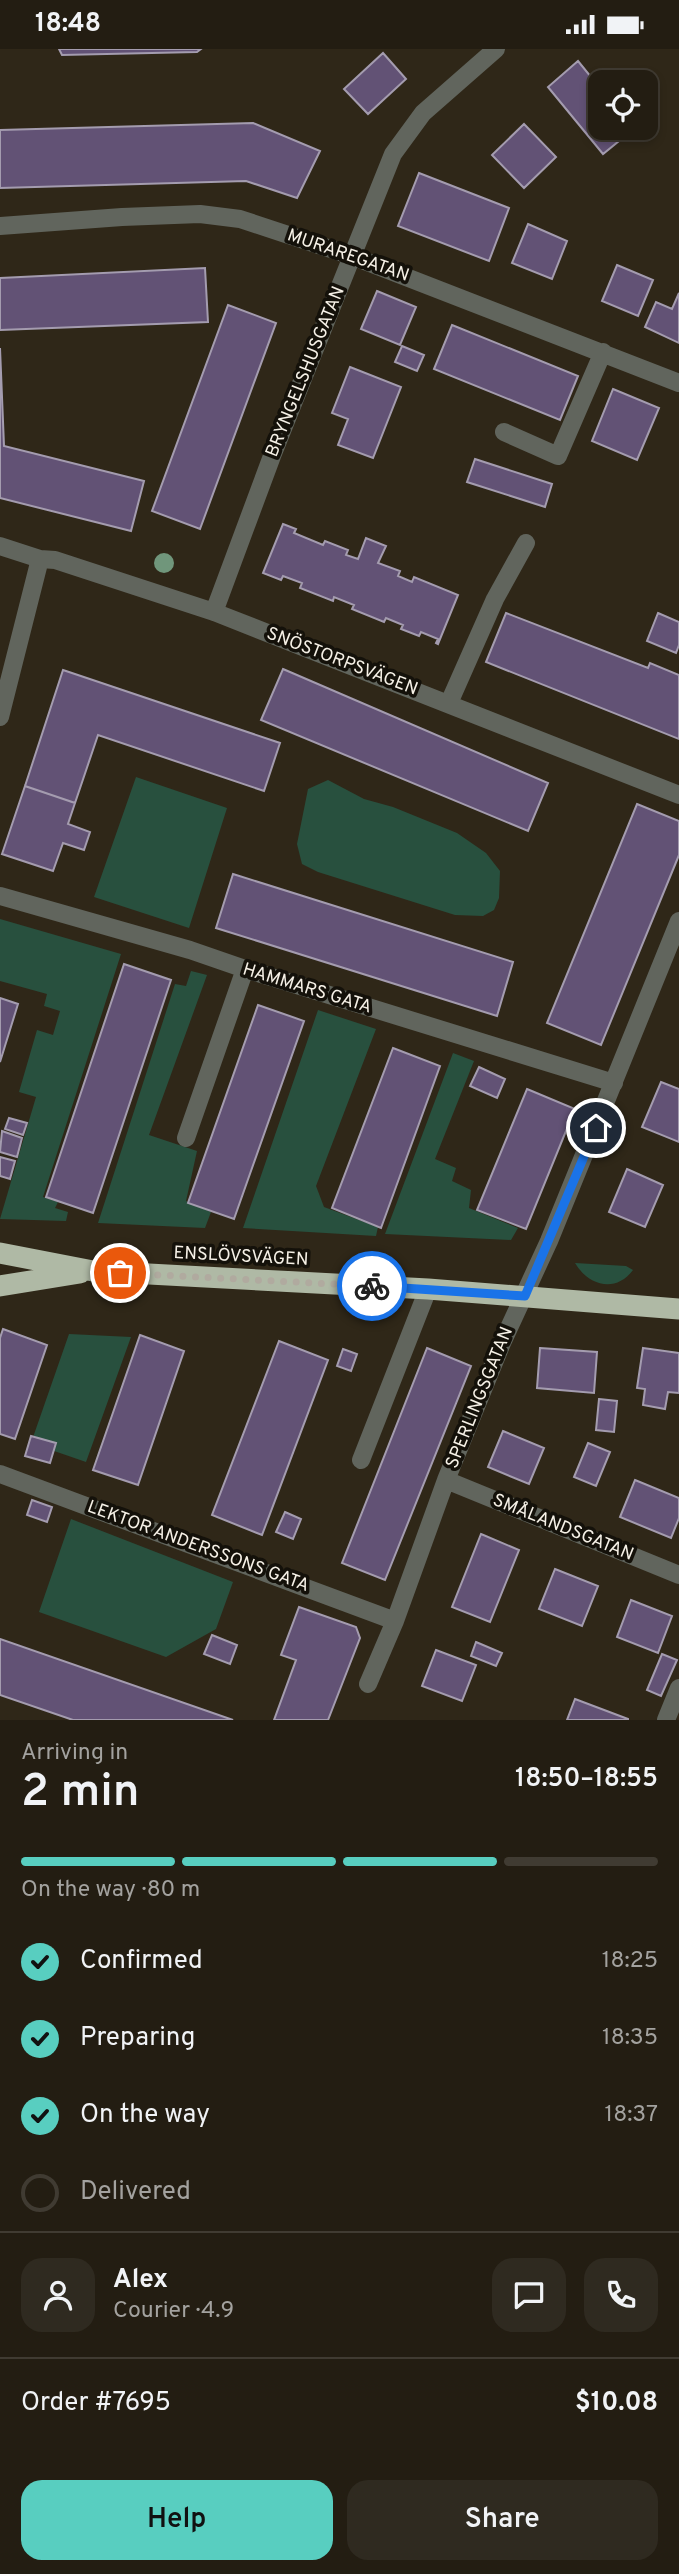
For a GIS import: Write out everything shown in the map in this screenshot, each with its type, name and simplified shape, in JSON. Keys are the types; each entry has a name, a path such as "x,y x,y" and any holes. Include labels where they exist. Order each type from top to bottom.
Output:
{"highway":[{"name":"ENSLÖVSVÄGEN","path":"0,1253 93,1271 428,1289 679,1309"},
{"name":"ENSLÖVSVÄGEN","path":"0,1286 93,1271"},
{"name":"ENSLÖVSVÄGEN","path":"0,1279 27,1282"}],"street":[{"name":"BRYNGELSHUSGATAN","path":"214,612 272,456 393,154 423,113 496,49"},
{"name":"MURAREGATAN","path":"0,226 200,214 240,219 352,256 679,383"},
{"path":"504,432 558,456 603,352"},
{"path":"449,703 495,599 526,543"},
{"name":"SNÖSTORPSVÄGEN","path":"0,546 40,559 55,560 214,612 679,795"},
{"path":"0,717 40,559"},
{"name":"HAMMARS GATA","path":"0,896 190,950 614,1083"},
{"name":"SPERLINGSGATAN","path":"368,1684 396,1621 446,1480 614,1083 679,921"},
{"path":"186,1138 245,969"},
{"path":"361,1460 428,1289"},
{"name":"LEKTOR ANDERSSONS GATA","path":"0,1474 396,1621"},
{"name":"SMÅLANDSGATAN","path":"446,1480 679,1575"},
{"path":"666,1720 679,1688"}],"green space":[{"path":"136,777 227,808 189,928 94,897"},
{"path":"328,780 364,799 393,807 457,833 486,853 500,871 499,898 494,910 483,916 455,915 318,872 302,864 297,844 308,789"},
{"path":"0,919 121,954 43,1197 58,1202 55,1208 68,1212 66,1221 0,1219 36,1097 19,1092 37,1030 53,1035 60,1011 44,1006 47,994 0,981"},
{"path":"191,971 207,975 149,1135 197,1151 186,1201 211,1212 205,1228 98,1223 175,984 186,986"},
{"path":"318,1010 376,1029 316,1186 324,1207 378,1227 376,1236 243,1228"},
{"path":"453,1053 474,1061 435,1159 456,1168 452,1181 471,1190 469,1208 518,1228 511,1240 385,1234"},
{"path":"575,1263 626,1266 633,1270 618,1282 602,1284 587,1277"},
{"path":"69,1334 131,1337 86,1462 31,1443"},
{"path":"71,1519 233,1582 216,1629 166,1657 39,1612"}],"building":[{"path":"59,49 201,49 197,52 62,55"},
{"path":"383,53 406,79 368,114 344,89"},
{"path":"578,61 588,73 588,136 548,87"},
{"path":"253,123 320,151 297,198 246,181 0,188 0,130"},
{"path":"524,124 556,157 524,188 492,155"},
{"path":"592,140 620,140 603,154"},
{"path":"419,173 509,208 489,261 398,226"},
{"path":"528,224 567,241 552,279 512,263"},
{"path":"617,265 653,280 638,316 602,301"},
{"path":"205,268 208,322 0,330 0,278"},
{"path":"377,291 416,307 400,345 361,329"},
{"path":"679,293 679,343 645,327 656,302 672,309"},
{"path":"228,305 276,323 200,529 152,511"},
{"path":"452,325 578,376 560,420 434,369"},
{"path":"402,346 424,355 417,371 395,362"},
{"path":"0,348 4,446 144,481 131,531 0,498"},
{"path":"350,367 401,387 373,458 338,445 348,419 332,413"},
{"path":"613,389 659,408 637,460 592,441"},
{"path":"475,459 552,484 545,507 467,482"},
{"path":"283,524 296,529 294,533 323,545 325,541 348,550 346,555 358,559 366,538 386,546 378,563 400,571 398,576 412,582 414,577 458,595 438,644 438,639 421,632 419,636 401,629 403,625 386,618 384,622 352,609 354,605 334,597 333,601 300,588 302,583 283,576 281,580 263,573"},
{"path":"506,613 648,668 650,663 679,675 679,739 486,662"},
{"path":"658,613 679,622 679,645 676,653 647,641"},
{"path":"283,669 548,783 528,831 261,720"},
{"path":"63,670 280,743 264,791 98,735 75,803 25,786"},
{"path":"25,786 75,803 68,824 90,832 84,850 63,843 53,871 2,854"},
{"path":"637,804 679,821 679,855 601,1045 547,1023"},
{"path":"233,874 513,962 497,1016 216,928"},
{"path":"124,964 171,980 93,1213 46,1197"},
{"path":"0,998 18,1004 0,1062"},
{"path":"258,1005 304,1021 234,1219 188,1203"},
{"path":"393,1048 440,1066 381,1228 332,1208"},
{"path":"479,1067 505,1079 497,1098 470,1086"},
{"path":"661,1082 679,1089 679,1142 642,1127"},
{"path":"527,1089 575,1109 526,1229 477,1210"},
{"path":"9,1118 27,1123 23,1135 5,1129"},
{"path":"2,1131 22,1138 17,1157 0,1152"},
{"path":"0,1157 15,1161 10,1179 0,1176"},
{"path":"627,1169 663,1185 645,1227 609,1212"},
{"path":"3,1329 47,1345 15,1439 0,1434 0,1338"},
{"path":"140,1335 184,1351 138,1485 93,1470"},
{"path":"279,1341 328,1360 262,1535 212,1515"},
{"path":"427,1348 471,1366 385,1580 342,1563"},
{"path":"540,1348 597,1352 594,1393 537,1388"},
{"path":"643,1348 679,1353 679,1393 668,1392 665,1409 643,1405 645,1389 637,1388"},
{"path":"343,1349 357,1354 351,1371 337,1366"},
{"path":"599,1399 617,1401 614,1432 596,1430"},
{"path":"503,1431 544,1448 529,1484 488,1467"},
{"path":"31,1436 56,1443 50,1463 25,1456"},
{"path":"588,1443 610,1452 596,1486 574,1477"},
{"path":"635,1480 679,1498 679,1518 671,1538 620,1517"},
{"path":"32,1500 52,1507 47,1522 27,1515"},
{"path":"285,1512 301,1519 293,1539 276,1532"},
{"path":"481,1534 519,1550 490,1622 452,1607"},
{"path":"555,1569 598,1586 582,1626 539,1609"},
{"path":"631,1600 672,1616 658,1653 617,1637"},
{"path":"299,1607 356,1627 360,1638 328,1720 274,1720 296,1660 281,1655"},
{"path":"212,1635 237,1645 230,1664 204,1654"},
{"path":"0,1639 233,1720 73,1720 0,1695"},
{"path":"476,1642 502,1653 496,1666 471,1656"},
{"path":"436,1650 476,1665 462,1701 422,1686"},
{"path":"662,1654 677,1660 661,1696 647,1690"},
{"path":"575,1699 628,1719 628,1720 567,1720"}],"way so far":[{"path":"120,1273 372,1286"}],"route":[{"path":"372,1286 525,1296 596,1128"}]}
